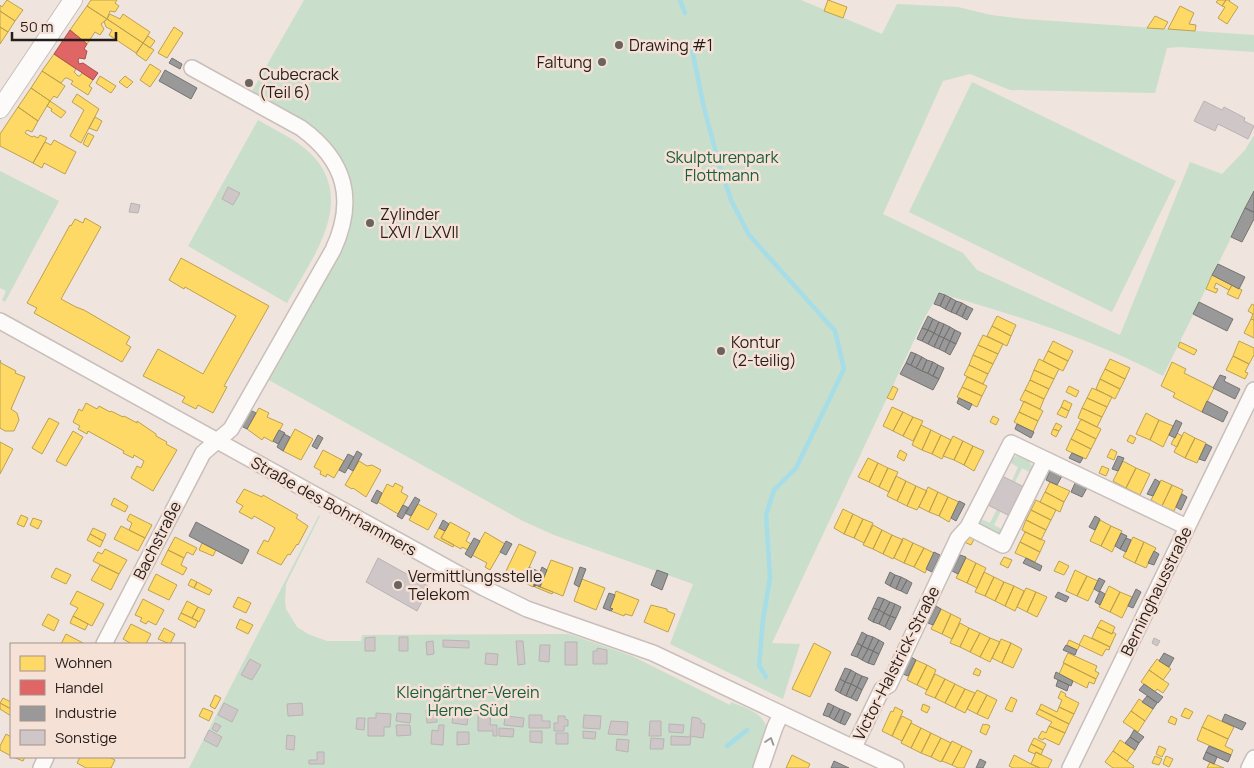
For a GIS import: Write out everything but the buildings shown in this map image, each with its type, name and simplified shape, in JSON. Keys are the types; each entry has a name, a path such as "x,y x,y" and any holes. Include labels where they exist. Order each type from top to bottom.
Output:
{"street":[{"path":"0,109 73,0"},
{"path":"192,68 301,128 312,136 325,148 334,162 343,186 346,201 343,227 333,250 231,429 217,441"},
{"name":"Straße des Bohrhammers","path":"0,321 526,609 653,653 896,768"},
{"name":"Berninghausstraße","path":"1070,768 1254,390"},
{"name":"Bachstraße","path":"105,643 203,453 217,441"},
{"name":"Victor-Halstrick-Straße","path":"854,747 882,689 889,685 958,538 968,528 1011,443 1187,527"},
{"path":"968,528 1003,545 1045,460"},
{"path":"762,768 781,714"},
{"path":"1249,768 1254,758"}],"green space":[{"name":"Skulpturenpark Flottmann","path":"304,0 801,0 882,34 897,4 958,7 991,15 1025,19 1254,35 1254,52 1179,47 1167,48 1155,93 1010,90 970,74 943,81 883,214 963,253 977,270 1120,335 1190,162 1222,174 1245,150 1254,135 1254,191 1163,376 1081,339 1025,319 939,293 925,317 772,643 800,644 783,699 670,644 693,584 554,535 523,521 267,379 348,231 351,211 336,153 328,143 308,126 251,93"},
{"path":"972,82 1176,181 1112,312 909,212"},
{"path":"258,120 291,139 310,153 324,171 330,190 330,209 326,229 308,267 287,303 188,246"},
{"path":"0,171 59,201 5,302 2,300 6,291 0,288"},
{"path":"1017,456 1029,461 1033,468 1031,473 1022,468 1015,482 1012,481 1018,467 1009,462"},
{"path":"997,509 1001,511 994,525 1003,530 999,534 979,525 981,519 990,523"},
{"name":"Kleingärtner-Verein Herne-Süd","path":"319,515 286,584 286,609 297,627 308,634 327,641 361,641 362,635 569,634 632,656 730,705 731,702 761,717 766,726 769,727 756,768 189,768"}],"waterway":[{"path":"680,0 685,13"},
{"path":"691,44 704,108 731,200 749,235 835,331 844,369 796,468 774,490 766,515 770,578 763,619 759,665 766,677"},
{"path":"727,746 747,730"}],"place":[{"name":"Drawing #1","path":"619,45"},
{"name":"Faltung","path":"602,62"},
{"name":"Cubecrack (Teil 6)","path":"249,83"},
{"name":"Zylinder LXVI / LXVII","path":"370,223"},
{"name":"Kontur (2-teilig)","path":"721,351"},
{"name":"Vermittlungsstelle Telekom","path":"398,585"}]}
